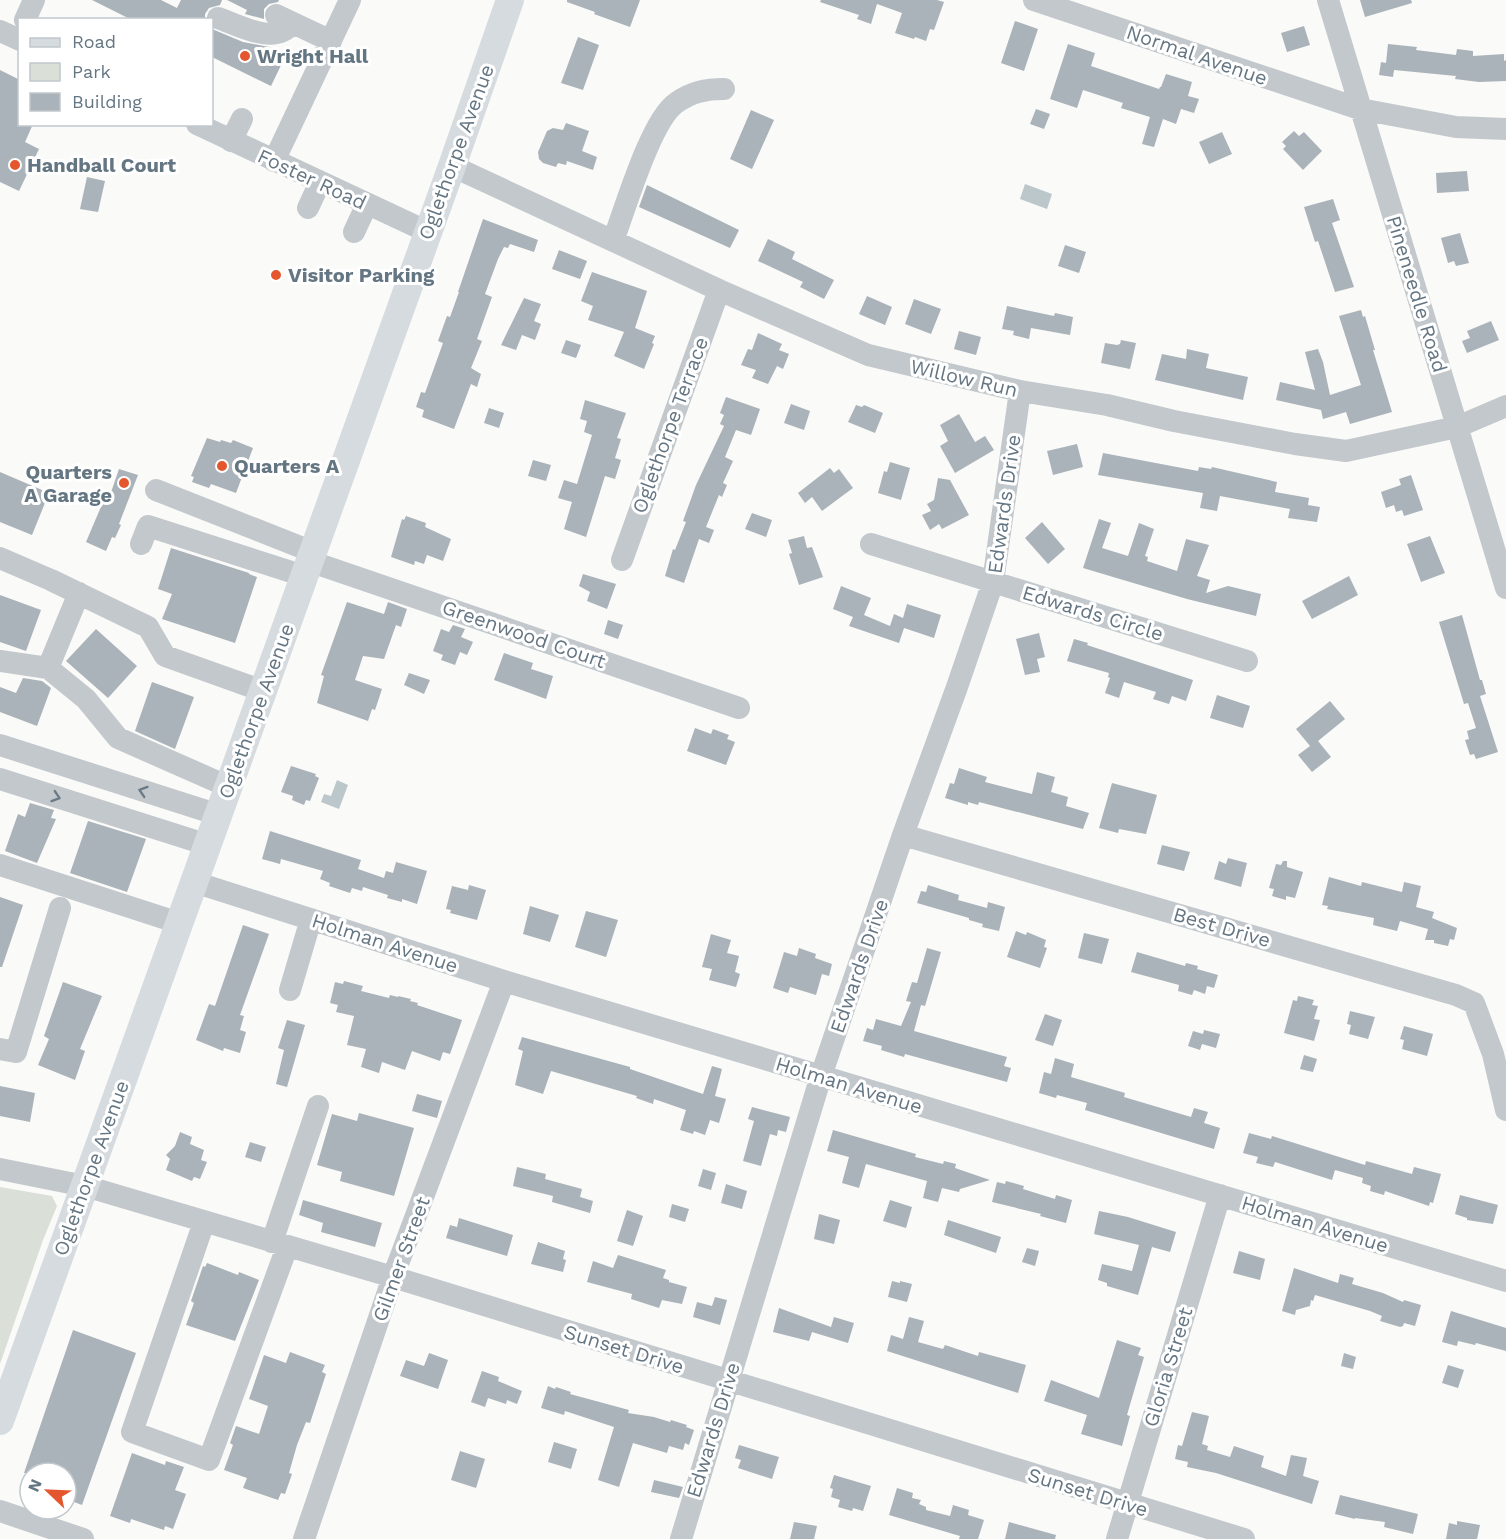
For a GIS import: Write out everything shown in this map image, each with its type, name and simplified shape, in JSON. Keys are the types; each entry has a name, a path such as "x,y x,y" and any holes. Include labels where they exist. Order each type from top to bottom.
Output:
{"main road":[{"name":"Oglethorpe Avenue","path":"0,1421 510,0"}],"street":[{"path":"24,18 34,0"},
{"path":"274,161 350,0"},
{"name":"Normal Avenue","path":"1034,0 1360,109 1456,127 1506,129"},
{"name":"Pineneedle Road","path":"1328,0 1506,588"},
{"path":"218,18 268,35 282,33 284,19 331,41"},
{"path":"613,241 659,120 675,103 701,90 724,88"},
{"path":"231,141 242,118"},
{"name":"Foster Road","path":"201,126 428,232"},
{"name":"Willow Run","path":"452,166 719,290 868,356 1020,391 1107,405 1229,432 1346,451 1457,427 1506,406"},
{"path":"308,208 320,182"},
{"path":"354,232 367,204"},
{"name":"Oglethorpe Terrace","path":"622,560 719,290"},
{"name":"Edwards Drive","path":"681,1539 821,1077 903,835 993,582 1020,391"},
{"path":"156,490 309,563"},
{"path":"141,544 148,526 309,563"},
{"name":"Edwards Circle","path":"871,544 1247,661"},
{"path":"0,558 148,627 165,656 263,691"},
{"name":"Greenwood Court","path":"309,563 739,708"},
{"path":"48,668 79,593"},
{"path":"0,661 48,668 86,699 118,738 229,787"},
{"path":"0,745 219,815"},
{"path":"0,779 208,845"},
{"path":"177,836 188,806"},
{"name":"Best Drive","path":"903,835 1456,995 1474,1003 1499,1052 1506,1110"},
{"path":"0,865 179,923"},
{"name":"Holman Avenue","path":"195,882 504,981 1506,1281"},
{"path":"0,1049 16,1052 60,908"},
{"path":"290,990 311,919"},
{"name":"Gilmer Street","path":"304,1539 393,1277 504,981"},
{"path":"204,1222 132,1432 209,1460 280,1244 318,1106"},
{"name":"Sunset Drive","path":"0,1168 85,1186 393,1277 1244,1539"},
{"name":"Gloria Street","path":"1117,1539 1220,1195"},
{"path":"0,1511 83,1539"}],"green space":[{"path":"0,1187 52,1196 57,1206 0,1364"}],"shaded area":[{"path":"1025,184 1052,194 1047,209 1020,199"},
{"path":"337,780 348,785 339,809 321,802 324,794 331,796"}],"building":[{"name":"Wright Hall","path":"92,0 161,0 177,8 181,0 222,0 220,5 209,8 205,18 128,18"},
{"name":"Wright Hall","path":"227,0 279,0 264,9 264,19 245,14 247,10"},
{"path":"567,0 640,0 630,27 594,14 595,12 567,2"},
{"path":"821,0 937,0 944,2 934,30 930,29 926,41 895,33 902,13 877,4 871,24 857,19 859,15 820,2"},
{"path":"1360,0 1411,0 1412,3 1365,17"},
{"path":"1015,21 1038,29 1024,71 1001,63"},
{"path":"1304,26 1310,45 1287,52 1281,33"},
{"name":"Wright Hall","path":"213,29 243,42 274,49 272,53 284,59 271,86 213,57"},
{"path":"578,37 599,45 583,90 561,83"},
{"path":"1068,44 1095,53 1091,66 1159,89 1166,74 1192,82 1188,96 1199,99 1194,113 1181,109 1176,124 1163,119 1154,147 1142,144 1150,117 1121,108 1123,103 1083,90 1077,108 1050,99"},
{"path":"1388,44 1456,55 1457,49 1473,51 1473,56 1504,54 1506,81 1479,82 1455,79 1456,76 1394,70 1393,77 1379,75 1381,62 1386,63"},
{"path":"0,70 18,79 18,126 32,126 25,142 39,149 19,191 0,182"},
{"path":"1036,109 1050,114 1044,129 1030,124"},
{"path":"751,110 774,120 752,169 730,159"},
{"path":"566,123 589,131 582,151 597,157 593,170 567,161 566,165 558,163 556,167 543,163 539,159 538,152 547,131 553,128 563,130"},
{"path":"1294,131 1299,136 1304,132 1322,151 1303,170 1283,149 1286,146 1282,142"},
{"path":"1222,132 1232,154 1209,164 1199,142"},
{"path":"1467,171 1469,191 1437,193 1436,173"},
{"path":"87,177 105,181 98,212 80,209"},
{"path":"647,185 739,230 730,248 639,207"},
{"path":"1333,199 1340,220 1332,223 1354,287 1335,292 1304,207"},
{"path":"483,219 538,240 534,252 510,244 508,248 504,247 498,259 485,294 492,297 477,339 482,341 471,368 481,374 477,387 471,384 454,429 422,417 424,410 416,407 421,392 425,393 443,343 438,341 447,316 450,317"},
{"path":"1460,233 1469,263 1456,266 1454,261 1448,263 1441,238"},
{"path":"768,239 795,252 792,259 834,280 824,299 800,287 803,282 758,261"},
{"path":"1065,245 1086,252 1079,273 1058,266"},
{"path":"559,250 587,261 580,279 552,269"},
{"path":"592,272 647,291 635,328 655,336 644,369 614,356 624,332 588,320 593,306 581,301"},
{"path":"867,296 892,307 885,325 859,314"},
{"path":"524,298 541,304 534,321 541,324 535,340 522,335 516,350 501,345"},
{"path":"914,299 941,309 931,334 905,324"},
{"path":"1007,306 1054,316 1055,313 1073,317 1070,335 1031,328 1029,339 1013,335 1014,331 1002,329"},
{"path":"1361,310 1363,317 1365,316 1392,412 1350,424 1346,412 1323,419 1321,410 1276,400 1280,382 1315,390 1305,352 1318,349 1330,395 1361,385 1339,316"},
{"path":"1491,321 1499,340 1467,353 1462,341 1470,338 1467,331"},
{"path":"959,331 981,337 976,355 954,349"},
{"path":"758,333 782,344 779,350 789,354 783,369 777,366 768,384 752,378 756,370 741,365 748,349 752,350"},
{"path":"566,340 581,345 576,358 561,353"},
{"path":"1121,340 1136,343 1130,369 1101,363 1105,343 1117,345"},
{"path":"1187,349 1209,354 1206,368 1248,377 1243,400 1155,380 1162,354 1186,359"},
{"path":"726,397 760,409 751,435 736,430 725,457 733,461 723,483 727,485 722,497 719,495 706,527 714,530 709,543 699,539 684,583 665,576 673,549 675,550 686,522 683,521 696,485 724,426 720,424 724,415 720,413"},
{"path":"585,400 626,413 617,438 621,439 615,458 621,460 615,479 605,476 586,537 564,529 572,502 558,498 564,480 577,484 592,435 584,432 587,421 580,419"},
{"path":"791,404 810,411 804,430 784,423"},
{"path":"856,405 862,407 864,405 883,413 875,433 848,422"},
{"path":"489,408 504,413 499,428 484,423"},
{"path":"959,414 975,442 985,436 994,450 955,473 940,446 948,441 940,425"},
{"name":"Quarters A","path":"207,438 231,443 233,440 253,448 236,493 211,484 209,488 192,482 194,477 191,476"},
{"path":"1077,444 1083,467 1053,475 1047,451"},
{"path":"1103,453 1198,471 1199,467 1211,469 1212,467 1277,482 1275,492 1309,498 1308,505 1320,507 1317,522 1288,518 1290,509 1220,496 1217,511 1200,508 1203,493 1098,475"},
{"path":"533,460 551,465 546,481 528,476"},
{"path":"890,462 910,468 901,500 878,493 884,471 887,472"},
{"path":"830,468 834,473 839,469 853,488 822,511 812,497 805,503 798,493"},
{"path":"119,469 138,475 119,524 121,525 106,551 86,542 103,502 107,504"},
{"path":"0,472 49,493 32,535 0,522"},
{"path":"1411,475 1423,510 1404,516 1402,510 1396,512 1394,505 1386,508 1381,492 1401,485 1399,479"},
{"path":"938,478 950,480 969,515 942,529 939,524 930,530 922,515 931,511 927,504 934,500"},
{"path":"752,513 772,520 766,537 745,529"},
{"path":"406,516 426,523 425,527 451,539 443,561 427,555 424,564 415,561 414,565 391,557 402,519 404,520"},
{"path":"1099,519 1111,523 1102,548 1128,556 1139,523 1154,529 1145,556 1148,557 1147,561 1177,571 1186,539 1209,545 1197,576 1210,580 1206,593 1228,586 1261,594 1256,616 1187,599 1083,568"},
{"path":"1042,522 1065,549 1048,564 1025,538"},
{"path":"804,536 807,548 812,547 823,577 799,585 789,554 792,553 788,540"},
{"path":"1430,536 1445,573 1421,582 1407,544"},
{"path":"171,548 257,577 235,643 162,619 172,594 158,589"},
{"path":"583,574 616,584 607,609 587,601 590,592 579,586"},
{"path":"1349,576 1358,595 1312,619 1302,601"},
{"path":"841,586 871,598 864,615 890,626 894,614 903,618 907,604 941,615 934,638 904,628 899,643 849,626 853,617 833,609"},
{"path":"0,595 41,610 26,651 0,642"},
{"path":"347,602 384,614 388,602 407,609 401,627 396,625 384,659 363,656 355,680 382,689 375,710 372,709 368,721 317,703 324,676 321,675"},
{"path":"1462,615 1486,694 1480,696 1498,752 1476,759 1474,754 1470,755 1465,740 1469,739 1467,731 1476,728 1468,703 1464,704 1439,622"},
{"path":"608,620 623,625 618,639 604,634"},
{"path":"453,625 465,629 461,637 473,642 467,655 460,652 455,665 441,660 443,655 433,651 441,629 449,632"},
{"path":"96,629 137,666 108,698 66,661"},
{"path":"1039,633 1045,657 1037,659 1040,672 1025,675 1016,639"},
{"path":"1074,639 1193,680 1186,701 1172,696 1169,704 1153,699 1156,692 1124,682 1119,698 1105,693 1110,678 1109,673 1067,661"},
{"path":"504,653 533,663 531,669 553,676 546,699 494,680"},
{"path":"409,673 430,680 424,694 404,685"},
{"path":"23,678 42,681 51,688 37,726 0,712 0,687 16,693"},
{"path":"152,682 194,697 175,749 135,731"},
{"path":"1217,695 1250,706 1243,728 1210,718"},
{"path":"1330,701 1345,719 1318,741 1331,757 1312,772 1298,755 1310,746 1296,729"},
{"path":"695,728 711,734 713,729 729,735 727,739 735,742 726,765 687,751"},
{"path":"291,766 316,774 315,776 319,778 310,801 306,800 304,805 292,800 293,796 281,792"},
{"path":"959,768 987,777 985,782 1032,794 1037,772 1055,777 1051,792 1068,797 1066,806 1089,813 1083,829 979,802 978,805 968,802 968,805 945,798 950,783 954,784"},
{"path":"1112,783 1157,795 1146,834 1119,829 1118,833 1099,828"},
{"path":"30,803 54,810 51,818 56,819 37,863 5,851 18,814 25,817"},
{"path":"88,821 146,839 127,892 70,873"},
{"path":"270,831 361,860 358,869 384,878 386,871 393,873 396,862 427,871 417,904 402,899 402,902 387,898 388,895 363,887 362,891 352,888 350,893 329,886 330,883 320,879 323,871 281,859 280,864 262,859"},
{"path":"1162,845 1190,852 1184,871 1157,864"},
{"path":"1228,858 1247,863 1241,887 1214,879 1219,861 1226,864"},
{"path":"1283,861 1287,861 1287,867 1303,872 1295,898 1286,896 1286,900 1272,896 1274,889 1269,888 1276,864 1281,865"},
{"path":"1329,877 1361,886 1362,882 1402,892 1404,882 1421,886 1416,907 1434,912 1432,918 1457,928 1454,940 1450,939 1448,946 1434,943 1434,940 1425,940 1428,929 1400,921 1397,931 1373,925 1374,918 1327,909 1328,906 1322,905"},
{"path":"469,885 486,890 477,920 450,913 451,910 446,909 452,886 468,890"},
{"path":"928,885 959,895 958,900 987,908 988,902 1005,907 999,931 982,927 983,924 969,920 969,918 917,903 921,891 926,892"},
{"path":"0,897 23,905 2,967 0,967"},
{"path":"530,906 559,915 550,942 523,934"},
{"path":"586,911 618,920 606,957 575,947"},
{"path":"243,925 269,934 240,1015 244,1016 240,1030 246,1032 240,1053 224,1048 223,1051 196,1040 209,1004 215,1006"},
{"path":"1016,931 1026,935 1027,932 1046,940 1044,947 1047,948 1040,968 1007,957"},
{"path":"1084,933 1109,939 1102,964 1078,958"},
{"path":"711,934 731,940 727,953 739,956 735,972 740,974 736,987 709,980 712,969 702,967"},
{"path":"799,948 816,954 815,958 832,964 829,976 822,974 816,995 790,987 788,993 773,988 784,952 797,956"},
{"path":"927,948 941,952 925,1006 921,1005 914,1031 1007,1057 1004,1066 1011,1068 1007,1082 905,1054 904,1057 881,1050 882,1046 863,1041 867,1028 873,1030 876,1019 901,1026 911,1002 906,1001 912,982 917,983"},
{"path":"1137,952 1185,966 1186,963 1198,966 1197,969 1218,975 1214,988 1207,986 1205,994 1194,990 1192,995 1178,991 1179,985 1131,972"},
{"path":"344,981 363,986 361,991 389,998 390,995 411,999 410,1001 418,1003 417,1005 462,1020 450,1054 443,1052 440,1061 412,1051 405,1070 382,1062 379,1073 361,1067 366,1049 347,1045 354,1016 336,1012 338,1005 330,1003 335,982 343,984"},
{"path":"63,982 102,996 80,1049 85,1051 75,1080 38,1065 49,1039 44,1036"},
{"path":"1298,996 1314,1000 1312,1005 1318,1006 1314,1019 1320,1020 1314,1041 1284,1033 1293,1000 1297,1001"},
{"path":"1350,1011 1375,1017 1368,1039 1349,1034 1351,1025 1347,1024"},
{"path":"1045,1014 1062,1020 1053,1046 1035,1040"},
{"path":"287,1020 305,1025 287,1087 276,1084 284,1050 278,1048"},
{"path":"1404,1026 1433,1034 1427,1056 1402,1049 1404,1040 1400,1039"},
{"path":"1204,1030 1220,1034 1216,1048 1202,1044 1200,1050 1188,1046 1193,1031 1203,1034"},
{"path":"522,1037 630,1067 630,1069 703,1094 712,1066 722,1069 715,1096 726,1099 719,1123 710,1120 705,1135 680,1130 686,1110 654,1099 653,1104 636,1098 637,1096 551,1071 543,1094 515,1085 523,1051 518,1049"},
{"path":"1304,1055 1317,1059 1313,1072 1300,1069"},
{"path":"1055,1058 1074,1064 1071,1077 1125,1093 1124,1097 1191,1117 1194,1108 1208,1112 1204,1123 1220,1128 1214,1149 1085,1110 1087,1103 1039,1093 1044,1072 1051,1074"},
{"path":"0,1086 35,1093 30,1122 0,1116"},
{"path":"417,1094 442,1101 437,1118 412,1111"},
{"path":"752,1107 790,1117 786,1132 778,1130 777,1136 770,1134 761,1166 743,1161 754,1121 748,1119"},
{"path":"359,1113 414,1128 394,1196 340,1181 342,1172 317,1165 332,1114 357,1121"},
{"path":"833,1130 916,1154 915,1157 943,1164 944,1161 956,1164 955,1168 990,1180 960,1189 959,1192 942,1188 938,1202 923,1198 927,1181 866,1164 859,1188 842,1183 849,1157 827,1151"},
{"path":"180,1132 192,1137 190,1144 204,1150 201,1160 207,1162 200,1179 194,1177 192,1181 166,1170 170,1159 166,1155 175,1146"},
{"path":"1249,1133 1271,1139 1272,1136 1365,1165 1366,1161 1412,1174 1414,1167 1441,1174 1433,1203 1430,1202 1429,1206 1385,1191 1384,1195 1370,1191 1371,1186 1362,1183 1363,1178 1335,1170 1332,1180 1275,1162 1273,1167 1256,1163 1258,1157 1243,1153"},
{"path":"250,1142 266,1147 261,1162 245,1157"},
{"path":"517,1167 546,1174 545,1179 582,1189 580,1197 593,1201 590,1213 552,1202 553,1196 513,1186"},
{"path":"703,1169 716,1173 711,1190 698,1186"},
{"path":"1006,1181 1055,1199 1056,1195 1072,1200 1066,1223 1040,1216 1041,1214 992,1202 997,1182 1005,1184"},
{"path":"726,1184 747,1191 742,1209 721,1203"},
{"path":"1460,1195 1498,1205 1493,1224 1467,1220 1455,1214"},
{"path":"303,1200 382,1223 375,1247 321,1232 323,1223 299,1215"},
{"path":"890,1200 912,1207 906,1228 883,1221"},
{"path":"672,1204 689,1209 685,1222 669,1217"},
{"path":"627,1210 643,1216 633,1246 617,1241"},
{"path":"1099,1211 1128,1217 1176,1232 1170,1252 1152,1247 1138,1295 1107,1286 1107,1283 1098,1280 1102,1264 1132,1271 1139,1245 1094,1234"},
{"path":"819,1214 840,1220 834,1244 814,1239"},
{"path":"459,1218 513,1235 507,1256 446,1238 450,1225 457,1227"},
{"path":"948,1220 1001,1237 996,1253 944,1235"},
{"path":"538,1242 565,1251 563,1259 566,1260 563,1272 531,1264"},
{"path":"1027,1248 1039,1251 1035,1266 1022,1262"},
{"path":"1239,1251 1265,1259 1260,1280 1233,1273"},
{"path":"618,1255 666,1270 663,1278 687,1287 682,1304 662,1300 659,1308 631,1299 632,1294 587,1282 593,1261 613,1268"},
{"path":"207,1263 259,1280 235,1341 186,1325 194,1303 191,1301 203,1266 205,1267"},
{"path":"1294,1268 1338,1283 1340,1274 1354,1278 1352,1284 1383,1293 1403,1302 1404,1300 1421,1305 1415,1326 1404,1323 1400,1327 1380,1321 1382,1316 1370,1311 1315,1295 1310,1306 1296,1310 1295,1315 1282,1311"},
{"path":"892,1281 912,1284 907,1302 888,1297"},
{"path":"715,1297 727,1300 720,1325 693,1317 697,1302 712,1306"},
{"path":"779,1308 831,1327 834,1317 854,1323 848,1343 812,1332 809,1341 773,1332"},
{"path":"1451,1311 1506,1328 1506,1351 1476,1343 1475,1345 1458,1341 1457,1346 1442,1342"},
{"path":"909,1317 924,1321 918,1342 943,1349 945,1345 978,1356 979,1352 1026,1365 1018,1393 887,1351 891,1335 903,1339"},
{"path":"73,1330 136,1353 82,1505 78,1504 78,1461 28,1461"},
{"path":"1117,1340 1141,1348 1138,1355 1144,1357 1127,1415 1130,1416 1122,1446 1081,1434 1087,1415 1044,1401 1051,1380 1099,1398"},
{"path":"290,1352 325,1365 322,1372 326,1374 310,1423 306,1422 297,1445 289,1473 292,1474 285,1494 281,1493 278,1500 243,1488 247,1478 224,1470 233,1445 230,1443 236,1426 259,1434 268,1406 249,1399 264,1355 286,1363"},
{"path":"429,1353 448,1360 438,1389 400,1376 406,1360 424,1366"},
{"path":"1344,1353 1356,1357 1353,1369 1341,1366"},
{"path":"1448,1365 1464,1370 1458,1388 1442,1383"},
{"path":"482,1371 499,1377 498,1381 522,1391 517,1404 507,1400 506,1404 488,1398 485,1407 471,1402"},
{"path":"548,1386 629,1410 628,1413 687,1425 686,1427 694,1430 689,1445 685,1443 683,1450 669,1446 667,1453 633,1443 619,1487 598,1480 614,1427 565,1411 564,1415 541,1408"},
{"path":"1192,1412 1209,1416 1202,1444 1208,1446 1207,1450 1230,1457 1234,1446 1264,1456 1261,1467 1286,1476 1291,1455 1307,1458 1303,1476 1319,1481 1312,1504 1216,1473 1187,1467 1188,1462 1175,1459 1178,1445 1182,1446"},
{"path":"554,1442 577,1449 571,1469 548,1462"},
{"path":"739,1445 779,1457 772,1479 738,1468 741,1460 735,1458"},
{"path":"460,1451 485,1459 476,1488 451,1480"},
{"path":"132,1453 165,1465 166,1461 184,1467 175,1490 186,1494 173,1529 165,1526 164,1530 131,1519 130,1523 110,1516"},
{"path":"834,1475 871,1486 863,1511 838,1507 840,1500 831,1497 833,1489 830,1488"},
{"path":"654,1480 683,1487 679,1498 651,1492"},
{"path":"897,1488 913,1493 912,1498 921,1500 919,1504 926,1507 926,1510 950,1516 953,1505 969,1510 968,1515 984,1520 978,1539 959,1539 960,1536 889,1515"},
{"path":"1340,1495 1418,1514 1413,1534 1384,1527 1385,1522 1335,1514"},
{"path":"1457,1521 1480,1525 1477,1539 1446,1539 1449,1523 1457,1525"},
{"path":"794,1522 817,1526 814,1539 790,1539"},
{"path":"1009,1522 1056,1535 1055,1539 1005,1539"}],"place":[{"name":"Wright Hall","path":"245,56"},
{"name":"Handball Court","path":"15,165"},
{"name":"Visitor Parking","path":"276,275"},
{"name":"Quarters A","path":"222,466"},
{"name":"Quarters A Garage","path":"124,483"}]}
